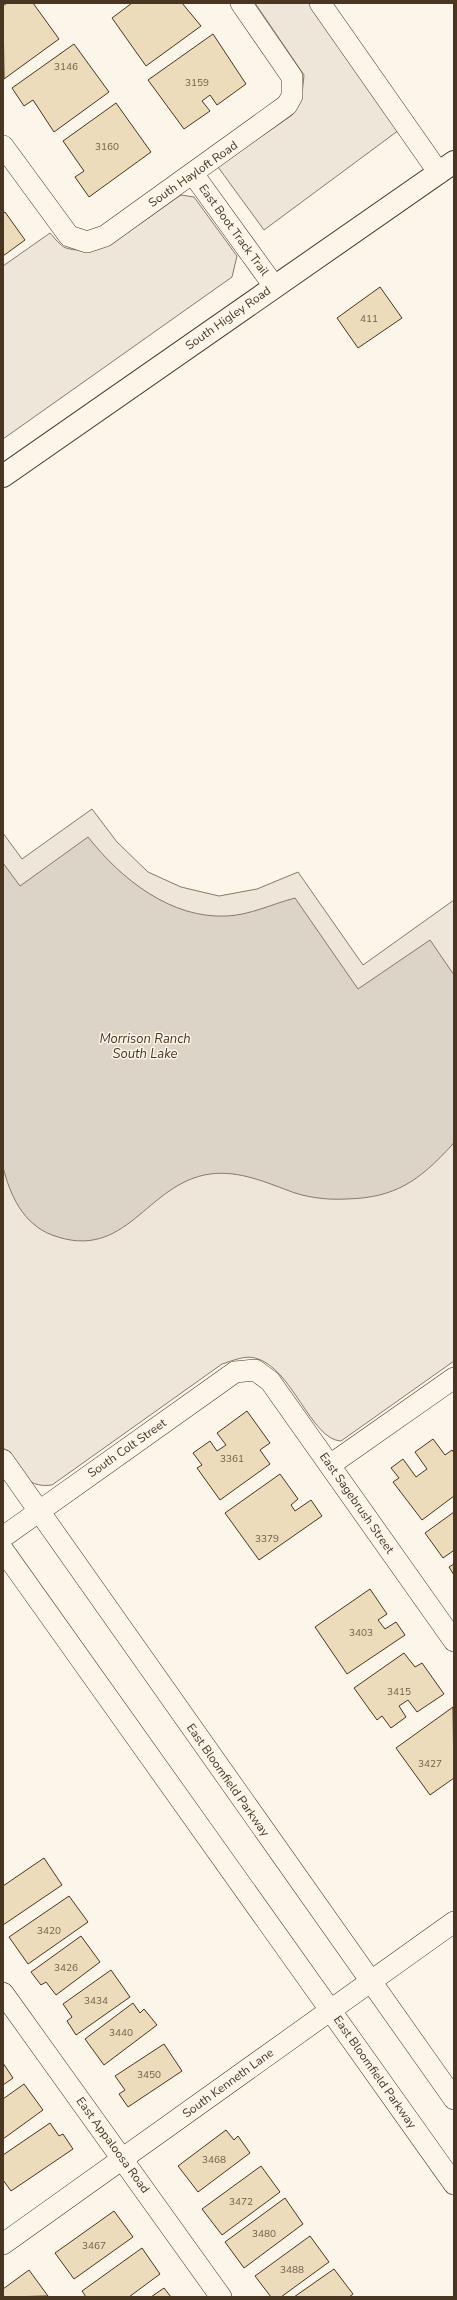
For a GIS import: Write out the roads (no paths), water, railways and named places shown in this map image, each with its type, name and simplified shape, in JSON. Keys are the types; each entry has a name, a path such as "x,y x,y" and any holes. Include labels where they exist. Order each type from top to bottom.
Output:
{"main road":[{"name":"South Higley Road","path":"3,476 446,167"}],"street":[{"name":"South Hayloft Road","path":"3,146 62,229 73,238 87,242 105,236 280,111 292,96 293,86 288,69 241,3"},
{"path":"320,3 446,167"},
{"name":"East Boot Track Trail","path":"193,174 274,286"},
{"name":"East Sagebrush Street","path":"255,1370 270,1381 454,1641"},
{"name":"South Colt Street","path":"3,1537 235,1372 255,1370"},
{"path":"330,1465 454,1378"},
{"name":"East Bloomfield Parkway","path":"3,1460 454,2099"},
{"name":"East Bloomfield Parkway","path":"3,1550 454,2184"},
{"name":"South Kenneth Lane","path":"3,2244 330,2009 454,1922"},
{"name":"East Appaloosa Road","path":"3,1993 123,2158 221,2297"}],"water":[{"name":"Morrison Ranch South Lake","path":"88,837 101,853 132,881 167,903 186,911 206,915 236,915 295,898 358,989 430,940 454,975 454,1142 452,1145 440,1158 417,1178 392,1191 379,1195 346,1199 320,1198 295,1193 253,1178 221,1173 210,1174 188,1180 169,1191 118,1230 99,1239 78,1241 52,1235 33,1224 19,1207 14,1198 3,1167 3,863 20,886"}]}
